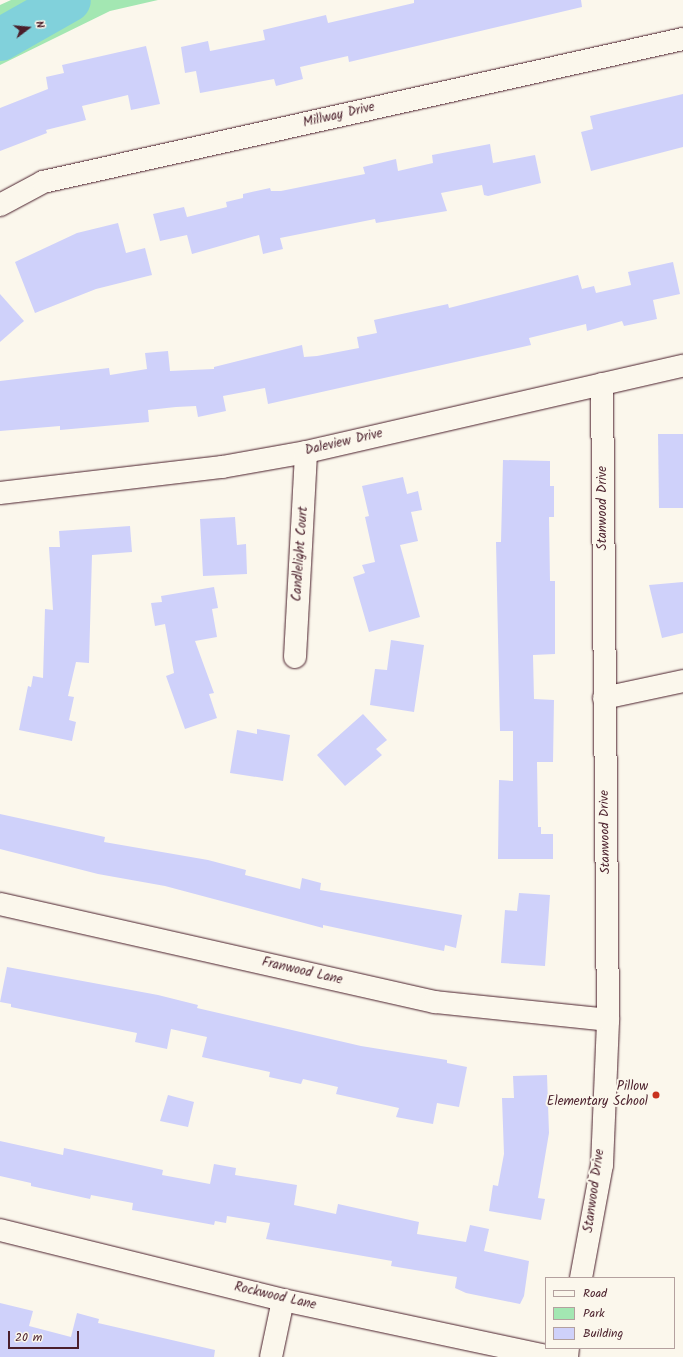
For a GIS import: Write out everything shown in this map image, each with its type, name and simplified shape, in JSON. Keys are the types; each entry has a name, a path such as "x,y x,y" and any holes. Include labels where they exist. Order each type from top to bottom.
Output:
{"street":[{"name":"Millway Drive","path":"0,205 43,182 683,39"},
{"name":"Daleview Drive","path":"0,493 222,467 306,452 683,366"},
{"name":"Stanwood Drive","path":"581,1277 602,1165 608,1020 602,384"},
{"name":"Candlelight Court","path":"295,656 306,452"},
{"path":"604,698 683,681"},
{"name":"Franwood Lane","path":"0,904 435,1002 608,1020"},
{"name":"Rockwood Lane","path":"0,1230 283,1300 551,1357"},
{"path":"271,1357 283,1300"}],"green space":[{"path":"11,0 158,0 110,11 0,65 0,5"}],"building":[{"path":"414,0 581,0 582,7 349,62 348,56 300,67 303,79 276,86 274,79 200,93 196,71 185,73 181,47 208,41 210,51 265,40 263,30 326,15 328,23 414,3"},
{"path":"146,46 160,104 131,110 128,95 82,106 86,120 46,130 47,133 0,151 0,108 48,89 46,77 64,73 62,65"},
{"path":"683,94 683,147 591,171 581,132 593,129 590,116"},
{"path":"490,144 493,163 535,155 541,183 488,196 484,195 482,185 441,193 447,211 376,223 375,219 280,238 283,249 263,254 259,235 192,254 187,235 160,241 153,214 184,207 187,217 227,207 226,202 243,198 243,194 270,188 271,191 281,191 365,174 363,167 396,159 398,171 433,163 432,155"},
{"path":"118,223 126,253 145,248 152,275 96,289 35,313 15,262 77,233"},
{"path":"673,262 680,294 653,300 657,319 624,326 622,321 587,331 586,324 529,338 531,345 268,404 265,388 223,396 226,411 198,417 196,406 176,407 148,410 149,422 60,430 60,426 0,431 0,381 109,368 110,375 147,369 145,353 168,351 170,371 214,369 214,367 302,345 304,357 317,356 359,348 357,337 377,333 374,320 448,304 449,308 578,275 582,289 594,286 596,293 631,285 628,272"},
{"path":"0,294 24,321 0,342"},
{"path":"658,434 683,434 683,508 659,508"},
{"path":"503,460 550,461 550,486 554,486 554,517 549,517 550,581 555,581 555,654 533,655 534,699 554,700 553,762 537,762 538,827 541,827 541,834 553,834 553,859 498,859 499,780 513,781 513,731 500,731 496,542 501,542"},
{"path":"403,477 407,494 418,491 422,510 411,512 418,541 400,545 420,617 369,632 353,577 365,573 362,565 375,562 365,517 369,516 362,486"},
{"path":"235,517 237,545 246,544 247,574 203,576 200,519"},
{"path":"130,526 132,552 92,555 89,663 76,662 68,696 74,697 69,720 76,722 72,741 19,730 28,686 31,687 33,676 43,678 45,609 53,610 49,547 60,547 59,531"},
{"path":"683,582 683,633 662,638 649,585"},
{"path":"214,587 218,608 212,609 217,637 195,641 214,693 209,694 217,718 185,729 166,676 174,673 165,624 155,626 151,603 162,602 161,596"},
{"path":"391,640 424,645 414,712 370,705 375,669 387,670"},
{"path":"363,714 387,740 376,749 382,755 345,786 317,755"},
{"path":"257,729 290,735 283,781 230,773 237,730 257,734"},
{"path":"0,814 105,837 104,842 208,860 246,870 245,875 300,889 302,878 321,883 320,890 462,915 456,948 445,945 444,951 323,925 323,928 165,886 98,874 0,849"},
{"path":"519,893 550,895 545,966 501,963 505,910 517,911"},
{"path":"7,967 158,995 198,1005 197,1008 361,1046 447,1060 447,1063 467,1067 459,1107 437,1103 433,1124 396,1117 399,1108 336,1094 338,1087 303,1079 301,1084 269,1077 270,1072 202,1057 207,1037 171,1029 167,1049 135,1042 137,1033 11,1007 11,1004 0,1002"},
{"path":"547,1075 549,1133 538,1198 545,1199 541,1220 489,1211 493,1185 498,1186 504,1154 502,1098 514,1098 513,1076"},
{"path":"168,1095 194,1102 188,1127 160,1121"},
{"path":"0,1141 63,1155 64,1148 163,1170 162,1175 210,1184 214,1164 236,1168 235,1175 297,1185 294,1205 336,1214 338,1204 419,1222 417,1234 466,1242 470,1225 489,1229 484,1251 529,1261 524,1296 520,1304 466,1293 455,1288 457,1277 391,1266 392,1261 266,1239 270,1223 227,1216 226,1223 215,1221 214,1225 132,1210 133,1203 91,1195 90,1199 31,1186 31,1183 0,1176"},
{"path":"0,1303 33,1311 29,1326 71,1337 77,1313 99,1319 98,1323 215,1350 214,1357 0,1357"}],"waterway":[{"path":"0,39 69,0"}],"place":[{"name":"Pillow Elementary School","path":"656,1095"}]}
